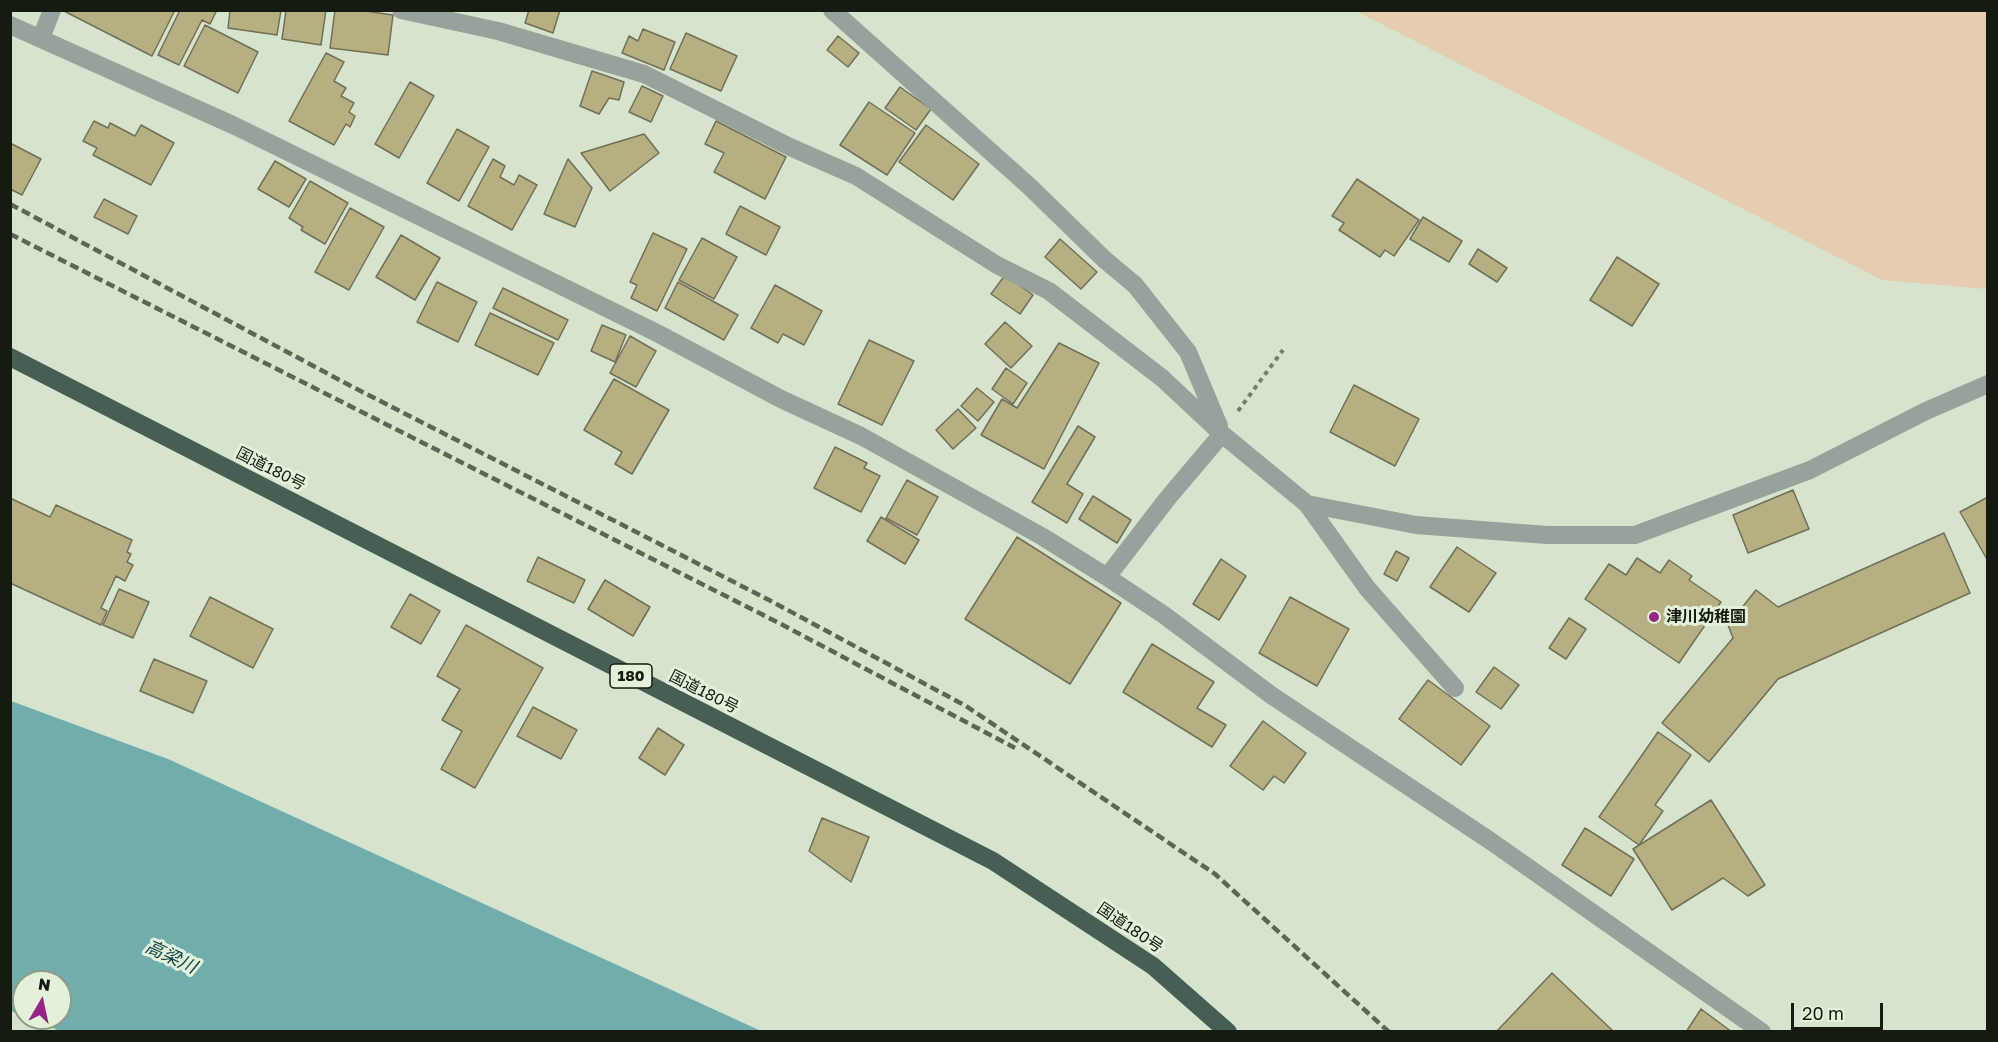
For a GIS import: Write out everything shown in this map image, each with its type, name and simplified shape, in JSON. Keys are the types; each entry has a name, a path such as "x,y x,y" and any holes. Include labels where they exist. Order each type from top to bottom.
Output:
{"highway":[{"name":"国道180号","path":"10,357 993,861 1153,966 1228,1032"}],"street":[{"path":"41,38 52,10"},
{"path":"400,10 498,31 644,74 790,147 856,176 997,265 1049,291 1162,378 1222,434 1307,504 1367,588 1455,688"},
{"path":"832,10 1029,186 1134,285 1188,352 1222,434"},
{"path":"10,25 235,126 657,333 781,399 872,442 1043,537 1164,615 1271,695 1492,842 1762,1032"},
{"path":"1307,504 1416,525 1547,535 1635,535 1810,470 1926,411 1988,384"},
{"path":"1107,577 1167,499 1222,434"}],"path":[{"path":"1222,434 1283,350"}],"shaded area":[{"path":"1356,11 1987,11 1987,289 1882,280"}],"water":[{"name":"高梁川","path":"11,701 168,759 761,1031 60,1031 57,1030 72,1030 72,970 12,970 11,1011"}],"building":[{"path":"62,10 175,10 152,56"},
{"path":"180,10 217,10 210,24 202,20 179,65 158,55"},
{"path":"230,10 281,10 277,35 228,28"},
{"path":"286,10 326,10 321,45 282,39"},
{"path":"335,10 359,10 393,15 388,55 330,48"},
{"path":"529,10 560,10 553,33 525,23"},
{"path":"205,25 258,52 238,93 184,66"},
{"path":"643,29 675,42 664,70 622,53 629,36 638,41"},
{"path":"686,33 737,56 721,91 670,69"},
{"path":"838,36 859,53 848,67 827,50"},
{"path":"326,53 344,62 334,81 346,88 341,96 354,103 349,112 355,116 350,127 346,124 334,145 289,121"},
{"path":"592,71 624,82 619,100 609,98 599,114 580,106"},
{"path":"410,82 434,96 399,158 375,144"},
{"path":"642,86 663,96 651,122 629,112"},
{"path":"900,87 931,109 916,130 885,108"},
{"path":"869,102 915,133 887,175 840,145"},
{"path":"94,121 108,128 110,123 135,136 141,125 174,143 151,185 93,155 97,148 83,141"},
{"path":"716,121 786,157 765,199 714,172 724,153 705,144"},
{"path":"926,125 979,164 953,200 899,162"},
{"path":"457,129 489,147 459,201 427,183"},
{"path":"644,134 659,153 610,191 581,153"},
{"path":"10,143 41,159 22,195 10,189"},
{"path":"493,159 505,166 500,177 514,185 519,175 537,185 512,230 468,206"},
{"path":"568,159 592,188 575,227 544,214"},
{"path":"275,161 306,179 289,207 258,189"},
{"path":"1357,179 1419,220 1394,256 1385,250 1380,257 1339,230 1344,223 1332,216"},
{"path":"310,181 348,203 325,244 301,230 303,227 289,218"},
{"path":"104,199 137,216 128,234 94,217"},
{"path":"740,206 780,227 766,255 726,234"},
{"path":"350,208 384,227 349,290 315,272"},
{"path":"1423,217 1462,241 1449,262 1410,239"},
{"path":"653,233 687,249 657,311 631,298 637,285 630,282"},
{"path":"401,235 440,258 415,300 376,277"},
{"path":"702,238 737,257 714,299 679,280"},
{"path":"1060,239 1097,272 1081,289 1045,257"},
{"path":"1478,249 1507,268 1497,282 1469,264"},
{"path":"1617,257 1659,284 1632,326 1590,300"},
{"path":"1005,275 1033,295 1020,314 991,294"},
{"path":"437,282 477,302 458,342 417,322"},
{"path":"678,282 738,315 724,340 665,308"},
{"path":"775,285 822,311 804,345 783,334 778,343 751,328"},
{"path":"503,288 568,320 558,340 493,308"},
{"path":"490,313 554,343 538,375 475,345"},
{"path":"1005,322 1032,346 1011,368 985,344"},
{"path":"602,325 626,335 615,362 591,351"},
{"path":"630,336 656,351 636,387 610,373"},
{"path":"869,340 914,361 882,425 838,404"},
{"path":"1059,343 1099,363 1044,469 981,435 1002,399 1017,408"},
{"path":"1006,368 1027,383 1013,404 992,389"},
{"path":"614,379 669,410 632,474 615,464 622,452 584,430"},
{"path":"1354,385 1419,419 1395,466 1330,432"},
{"path":"977,388 994,402 978,421 961,406"},
{"path":"958,409 976,428 953,449 936,430"},
{"path":"1078,426 1095,437 1067,484 1083,494 1067,523 1032,502"},
{"path":"835,447 867,463 864,468 880,476 861,512 814,488"},
{"path":"907,480 938,497 917,535 886,518"},
{"path":"1793,490 1809,529 1748,553 1733,515"},
{"path":"1093,496 1131,520 1117,543 1079,519"},
{"path":"1988,497 1988,561 1960,512"},
{"path":"10,498 50,517 56,505 132,540 127,552 131,554 127,562 133,565 125,581 116,576 101,608 107,611 101,625 10,583"},
{"path":"881,517 919,540 905,564 867,541"},
{"path":"1944,533 1970,593 1778,679 1709,762 1662,723 1733,638 1728,625 1756,590 1778,607"},
{"path":"1017,537 1121,603 1070,684 965,619"},
{"path":"1457,547 1496,573 1469,612 1430,587"},
{"path":"1396,551 1409,558 1397,581 1384,574"},
{"path":"538,557 585,580 574,603 527,581"},
{"path":"1637,558 1660,573 1669,560 1692,576 1689,580 1721,602 1679,663 1585,599 1609,564 1626,575"},
{"path":"1221,559 1246,576 1219,620 1193,604"},
{"path":"605,580 650,607 633,636 588,609"},
{"path":"119,589 149,602 133,638 103,625"},
{"path":"410,594 440,611 421,644 391,627"},
{"path":"210,597 273,629 253,668 190,636"},
{"path":"1290,597 1349,629 1317,686 1259,653"},
{"path":"1569,618 1586,629 1566,659 1549,648"},
{"path":"466,625 543,668 475,788 441,769 462,731 442,720 460,689 437,676"},
{"path":"1152,644 1214,682 1197,708 1226,725 1212,747 1123,692"},
{"path":"154,659 207,681 193,713 140,691"},
{"path":"1494,667 1519,685 1501,709 1476,692"},
{"path":"1428,680 1490,726 1461,765 1399,719"},
{"path":"533,707 577,730 561,759 517,736"},
{"path":"1263,721 1306,753 1284,783 1274,776 1263,790 1230,766"},
{"path":"658,728 684,745 665,775 639,758"},
{"path":"1658,732 1691,755 1655,805 1663,811 1639,845 1599,817"},
{"path":"1711,800 1765,885 1748,896 1723,878 1672,910 1633,849"},
{"path":"822,818 869,837 851,882 809,851"},
{"path":"1585,828 1634,859 1611,896 1562,865"},
{"path":"1552,973 1614,1032 1496,1032"},
{"path":"1701,1009 1732,1032 1686,1032"}],"railway":[{"path":"10,204 349,385 769,600 966,706 1215,874 1389,1032"},
{"path":"10,234 777,622 1015,748"}],"place":[{"name":"津川幼稚園","path":"1654,617"}]}
